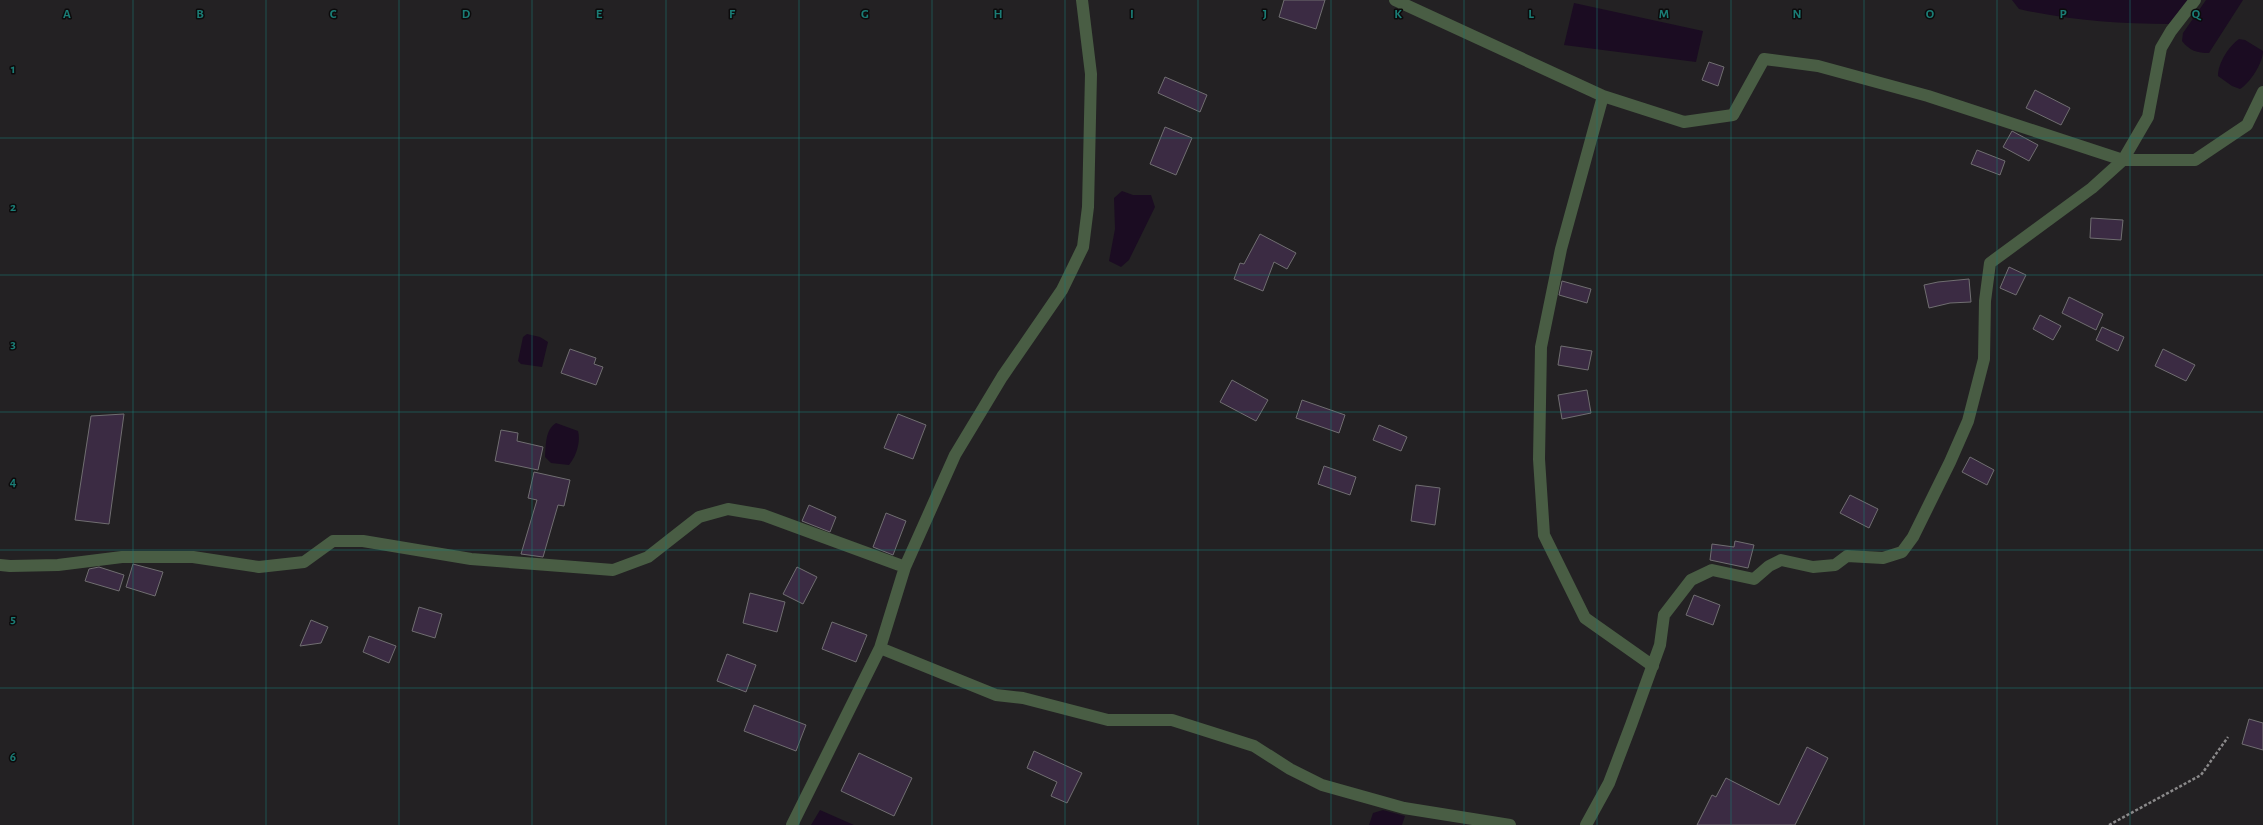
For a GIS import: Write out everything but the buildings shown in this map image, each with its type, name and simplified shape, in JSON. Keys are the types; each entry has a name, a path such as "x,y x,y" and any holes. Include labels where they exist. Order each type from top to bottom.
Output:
{"street":[{"path":"792,825 880,648 905,567 955,455 1002,378 1062,290 1082,247 1088,207 1091,74 1082,0"},
{"path":"1394,0 1603,96 1684,122 1733,115 1764,59 1818,66 1928,96 2123,160 2194,160 2247,125 2263,92"},
{"path":"1586,825 1609,783 1653,666 1660,645 1664,615 1690,580 1712,570 1754,579 1769,566 1781,560 1814,567 1836,564 1848,556 1883,558 1902,552 1913,537 1968,421 1984,359 1985,301 1990,263 2092,188 2123,160 2148,117 2161,48 2171,31 2195,0"},
{"path":"1603,96 1561,249 1541,347 1538,459 1544,535 1585,618 1653,666"},
{"path":"0,565 58,565 122,557 185,557 259,567 304,562 333,541 363,540 471,559 613,570 648,557 700,517 728,509 763,515 905,567"},
{"path":"880,648 996,695 1023,698 1108,720 1172,720 1254,746 1290,769 1322,785 1404,808 1510,825"}],"path":[{"path":"2109,825 2201,775 2228,737"}],"shaded area":[{"path":"2012,0 2188,0 2169,24 2074,19 2019,9"},
{"path":"2206,0 2243,0 2209,53 2201,53 2194,51 2182,41 2183,33"},
{"path":"1574,3 1703,31 1696,62 1564,45"},
{"path":"2239,39 2245,40 2263,51 2261,61 2255,72 2248,82 2240,89 2232,86 2218,76 2218,71 2222,60 2235,42"},
{"path":"1122,191 1133,195 1151,195 1155,207 1129,260 1121,267 1109,261 1115,229 1114,198"},
{"path":"527,334 540,337 548,342 542,367 521,364 518,361 523,337"},
{"path":"556,423 578,431 579,440 577,449 574,458 569,465 551,463 545,457 548,434 552,426"},
{"path":"820,810 854,825 811,825"},
{"path":"1383,810 1405,816 1402,825 1369,825 1373,813"}]}
